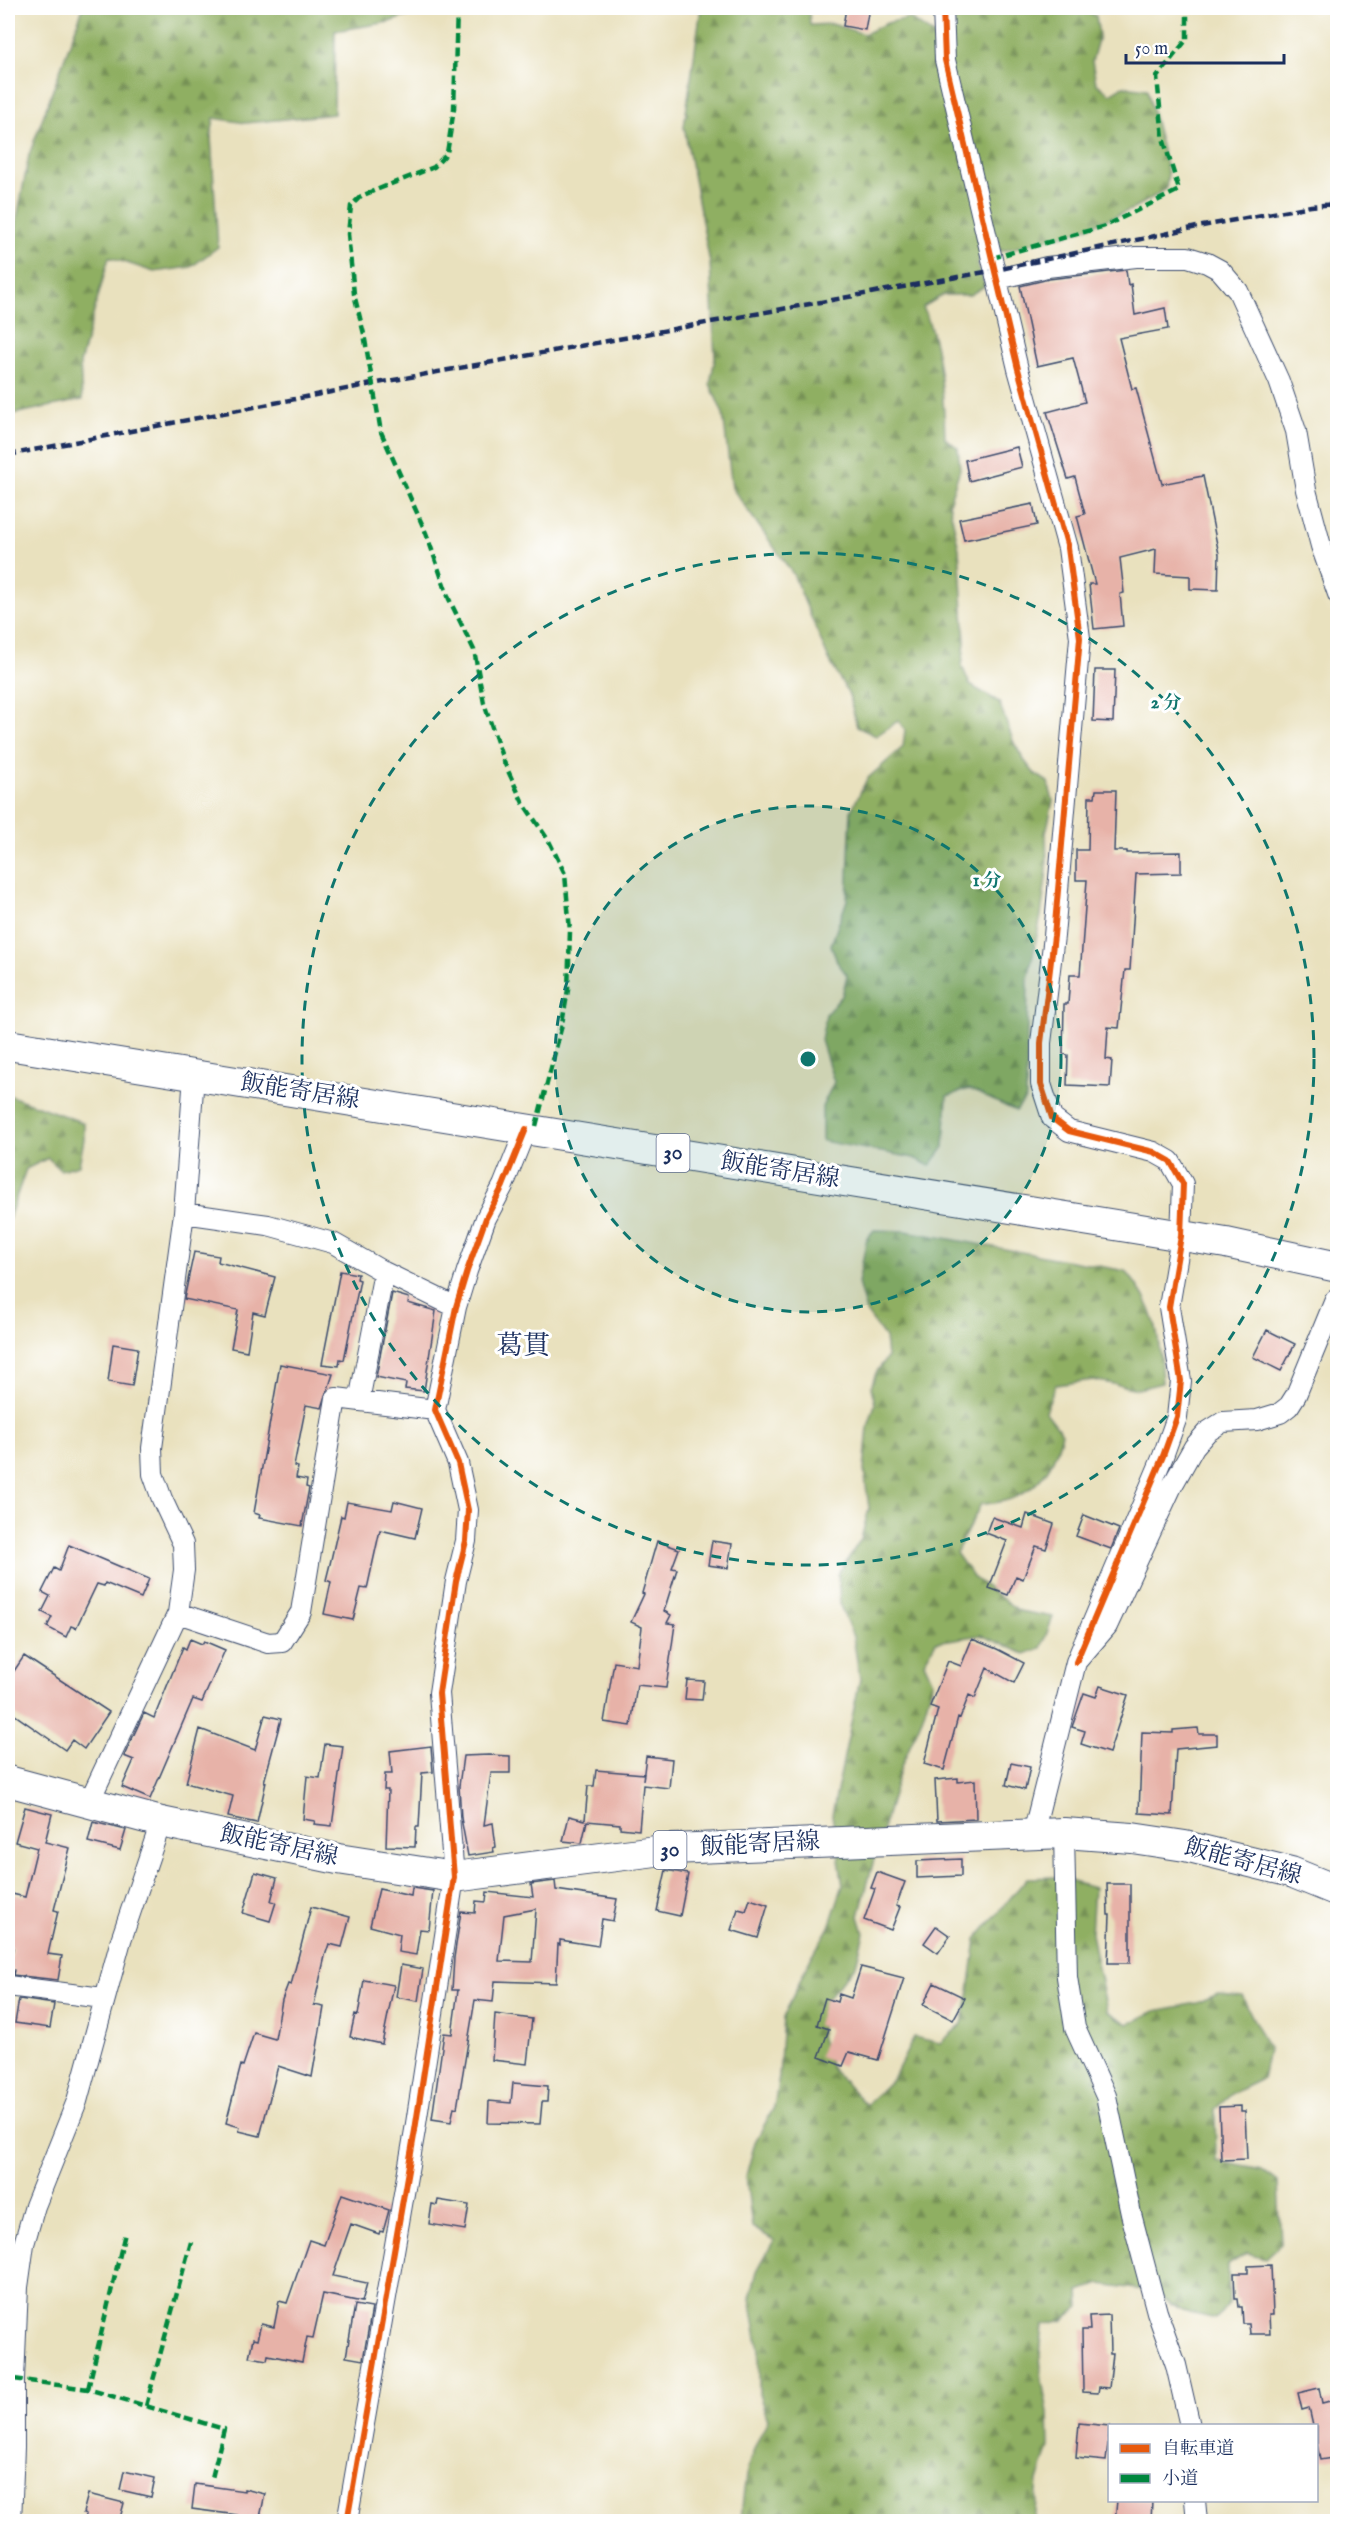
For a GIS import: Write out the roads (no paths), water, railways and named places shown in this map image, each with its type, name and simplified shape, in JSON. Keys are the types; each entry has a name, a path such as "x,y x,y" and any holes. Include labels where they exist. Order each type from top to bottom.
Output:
{"main road":[{"name":"飯能寄居線","path":"8,1045 1181,1236 1298,1257 1338,1267"},
{"name":"飯能寄居線","path":"8,1781 161,1822 338,1859 454,1877 671,1850 1064,1833 1185,1845 1291,1872 1338,1891"}],"street":[{"path":"944,8 945,60 1018,369 1068,548 1080,638 1054,936 1041,1043 1041,1084 1052,1118 1069,1131 1154,1152 1170,1161 1184,1184 1181,1236 1169,1307 1181,1370 1177,1417 1163,1456 1076,1662 1034,1834"},
{"path":"998,279 1047,267 1136,257 1188,257 1207,262 1220,270 1238,291 1279,381 1296,431 1306,489 1321,546 1338,594"},
{"path":"88,1804 178,1613 184,1570 183,1544 153,1474 152,1448 184,1213 194,1075"},
{"path":"347,2522 415,2130 454,1877 439,1693 456,1581 466,1541 468,1510 458,1463 435,1410 456,1307 486,1218 503,1186 526,1129"},
{"path":"184,1213 268,1225 333,1243 384,1272 456,1307"},
{"path":"359,1401 384,1272"},
{"path":"1076,1662 1107,1626 1172,1485 1194,1447 1207,1432 1223,1422 1269,1418 1289,1406 1296,1395 1335,1300"},
{"path":"178,1613 268,1643 282,1642 301,1612 336,1398 435,1410"},
{"path":"11,2522 18,2287 24,2244 35,2206 77,2101 103,1998 161,1822"},
{"path":"1064,1833 1067,1977 1076,2028 1106,2096 1131,2214 1157,2312 1176,2365 1190,2424"},
{"path":"8,1986 103,1998"},
{"path":"1195,2502 1197,2522"}],"railway":[{"path":"8,455 372,384 996,270 1197,227 1311,206 1338,204"}],"district":[{"name":"葛貫","path":"523,1347"}]}
